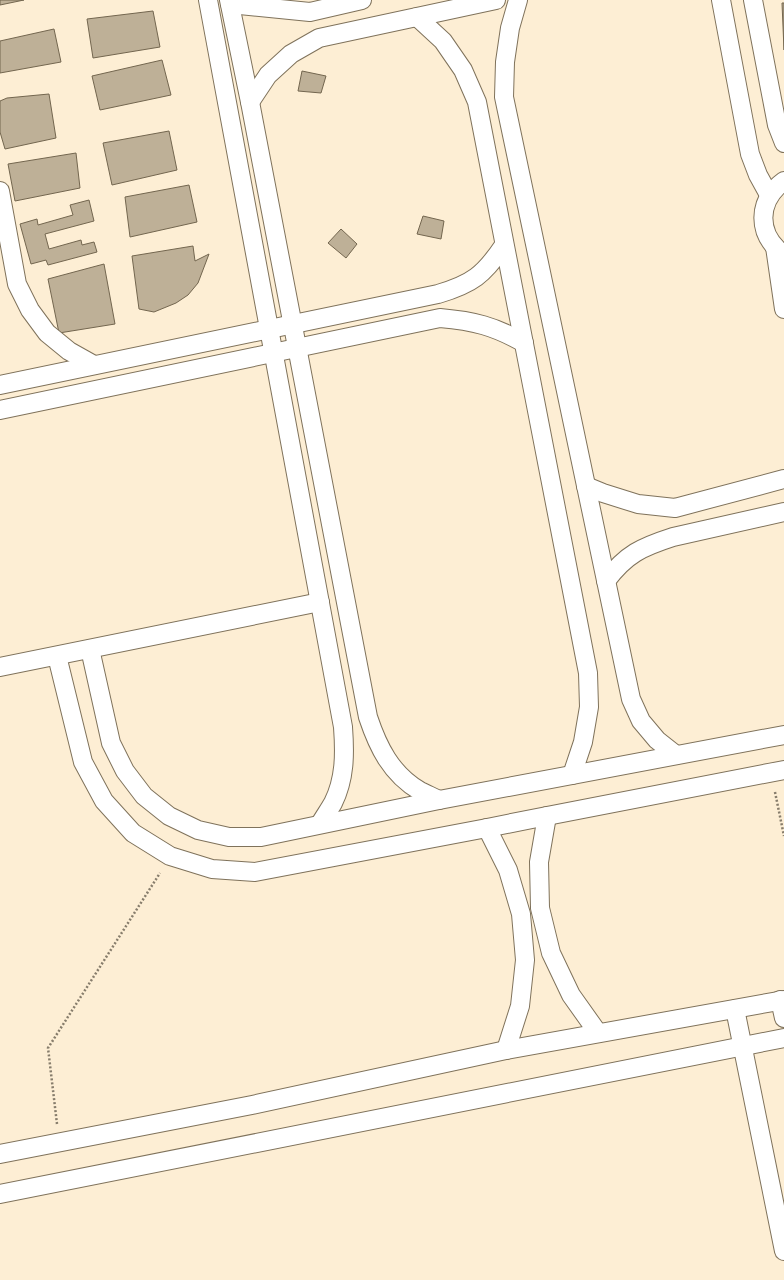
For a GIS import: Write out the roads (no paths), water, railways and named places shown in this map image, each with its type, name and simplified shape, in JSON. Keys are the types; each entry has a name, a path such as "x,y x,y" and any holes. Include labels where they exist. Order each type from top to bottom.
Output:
{"street":[{"path":"208,0 343,727 345,753 342,778 333,802 320,824"},
{"path":"362,0 310,12 274,9 230,2 368,716 375,739 386,758 401,776 419,790 439,800"},
{"path":"250,102 268,76 291,54 319,38 496,0"},
{"path":"518,0 510,28 505,62 504,97 631,699 641,721 657,740 676,755"},
{"path":"721,0 750,154 758,175 769,195"},
{"path":"754,0 777,125 784,143"},
{"path":"417,17 443,41 463,70 477,102 588,673 589,708 583,742 572,775"},
{"path":"784,181 776,186 769,195 763,216 764,228 768,238 779,251 784,309"},
{"path":"0,192 17,284 30,310 47,333 69,351 94,365"},
{"path":"0,385 438,294 458,288 477,277 492,262 504,245"},
{"path":"0,410 440,318 462,320 484,325 504,332 524,344"},
{"path":"586,486 638,504 675,508 784,479"},
{"path":"606,581 615,568 627,557 656,543 673,537 784,512"},
{"path":"0,667 320,602"},
{"path":"90,649 111,743 130,778 144,796 169,816 198,830 229,837 261,837 439,800 784,735"},
{"path":"57,656 83,762 104,800 133,833 170,856 212,870 255,872 778,772"},
{"path":"547,816 539,862 540,908 551,953 567,988 571,996 598,1032"},
{"path":"487,828 508,870 515,892 521,914 525,960 520,1006 506,1050"},
{"path":"0,1154 245,1107 506,1050 598,1032 782,1000 784,1018"},
{"path":"735,1009 784,1251"},
{"path":"0,1194 784,1038"}]}
